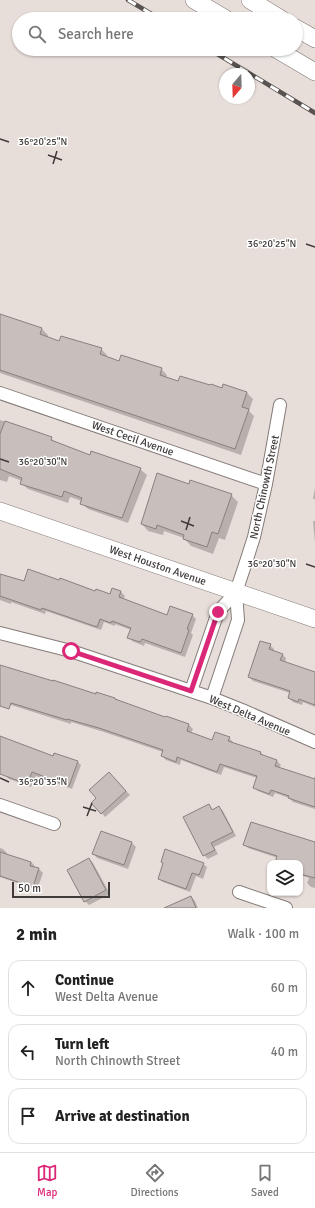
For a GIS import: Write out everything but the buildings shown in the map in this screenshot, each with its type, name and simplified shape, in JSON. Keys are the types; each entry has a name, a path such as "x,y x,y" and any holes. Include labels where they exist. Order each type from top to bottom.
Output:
{"street":[{"path":"194,0 214,12"},
{"path":"250,0 270,12"},
{"path":"303,32 315,39"},
{"path":"288,56 315,72"},
{"name":"West Cecil Avenue","path":"0,393 266,484"},
{"name":"North Chinowth Street","path":"212,698 238,620 236,592 254,537 266,484 280,405"},
{"name":"West Houston Avenue","path":"0,511 315,619"},
{"name":"North Chinowth Street","path":"191,691 218,612 236,592"},
{"name":"West Delta Avenue","path":"0,633 71,651 212,698 315,742"},
{"path":"0,805 54,824"},
{"path":"239,892 286,908"}],"railway":[{"path":"128,0 148,12"},
{"path":"221,56 315,113"}],"route":[{"path":"71,651 191,691 218,612"}]}
